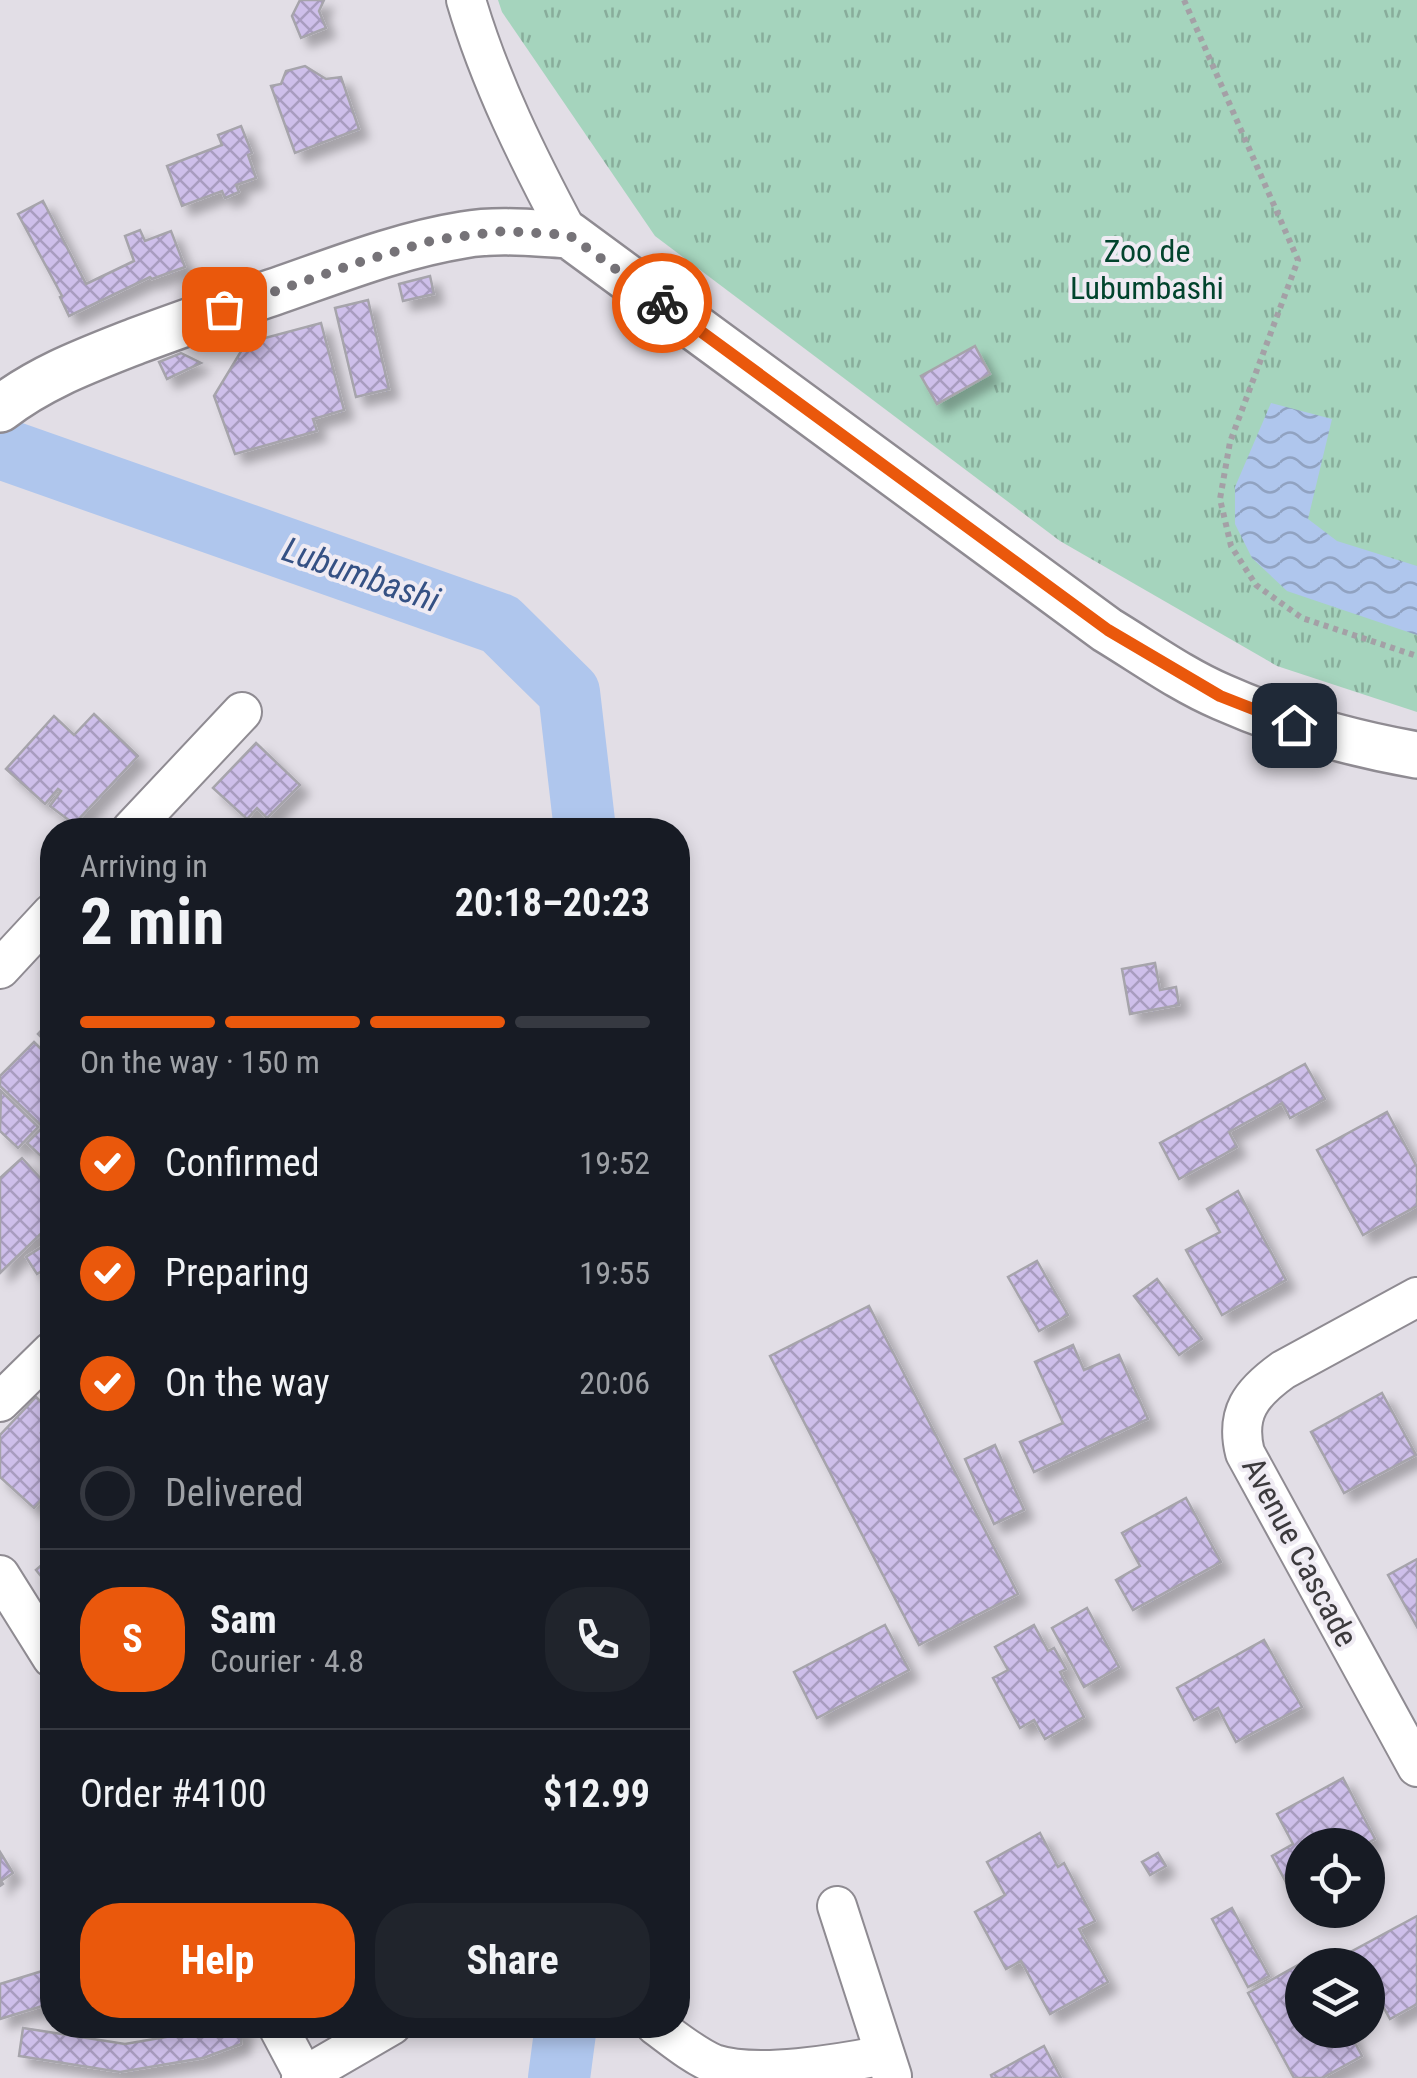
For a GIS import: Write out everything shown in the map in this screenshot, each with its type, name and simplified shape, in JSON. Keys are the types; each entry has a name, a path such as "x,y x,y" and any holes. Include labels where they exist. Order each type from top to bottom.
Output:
{"street":[{"path":"466,0 512,120 569,235 1108,630 1168,668 1220,696 1316,733 1417,756"},
{"path":"0,409 24,390 82,362 360,262 468,234 504,231 569,235"},
{"path":"142,818 242,712"},
{"path":"0,969 40,927"},
{"name":"Avenue Cascade","path":"1417,1297 1264,1384 1247,1406 1240,1435 1244,1453 1417,1767"},
{"path":"0,1402 40,1363"},
{"path":"0,1575 40,1639"},
{"path":"673,2038 715,2065 736,2070 888,2066 837,1906"},
{"path":"282,2038 302,2077 370,2038"}],"path":[{"path":"1184,0 1298,260 1230,442 1220,499 1231,546 1256,584 1302,618 1417,656"}],"green space":[{"name":"Zoo de Lubumbashi","path":"498,0 1417,0 1417,712 1277,666 1060,541 655,236 502,12"}],"water":[{"path":"1271,403 1332,419 1308,519 1337,541 1417,566 1417,635 1287,591 1252,558 1235,524 1235,487"}],"building":[{"path":"300,0 324,0 319,11 326,28 301,38 292,16"},
{"path":"305,66 326,79 341,77 359,129 295,153 271,86 281,84 286,71"},
{"path":"241,126 252,153 248,155 256,178 236,185 239,192 225,198 222,191 182,206 167,166 222,145 218,135"},
{"path":"43,201 86,284 134,261 125,236 140,230 145,241 171,231 185,267 150,277 69,316 18,214"},
{"path":"430,276 434,294 403,301 399,284"},
{"path":"368,300 389,389 356,397 335,308"},
{"path":"321,323 344,410 313,419 317,431 235,454 214,396 246,343"},
{"path":"975,346 990,374 937,404 921,376"},
{"path":"181,353 201,363 167,379 159,362"},
{"path":"94,714 138,756 80,818 66,818 50,806 61,791 58,789 45,804 6,769 54,716 74,735"},
{"path":"256,743 300,785 267,818 257,808 246,818 213,788"},
{"path":"1155,963 1160,990 1176,987 1179,1005 1130,1014 1122,969"},
{"path":"34,1042 40,1048 40,1124 0,1086 0,1076"},
{"path":"1305,1064 1325,1099 1290,1118 1282,1103 1229,1132 1237,1147 1179,1179 1160,1143"},
{"path":"1,1091 38,1127 18,1148 0,1131"},
{"path":"1387,1112 1417,1167 1417,1206 1363,1235 1317,1150"},
{"path":"40,1130 40,1155 27,1143"},
{"path":"22,1158 40,1178 40,1235 0,1273 0,1178"},
{"path":"1238,1191 1286,1280 1222,1315 1186,1250 1220,1232 1207,1209"},
{"path":"40,1248 40,1272 37,1274 26,1257"},
{"path":"1037,1261 1068,1315 1039,1331 1008,1277"},
{"path":"1157,1279 1202,1339 1179,1355 1134,1296"},
{"path":"869,1306 1018,1594 919,1645 770,1356"},
{"path":"1073,1345 1084,1370 1119,1355 1148,1419 1034,1472 1020,1442 1063,1423 1035,1362"},
{"path":"1382,1393 1416,1455 1344,1493 1311,1432"},
{"path":"36,1397 40,1401 40,1501 34,1508 0,1477 0,1435"},
{"path":"995,1445 1024,1510 994,1524 965,1459"},
{"path":"1186,1498 1221,1562 1133,1610 1116,1580 1140,1566 1122,1533"},
{"path":"1417,1559 1417,1627 1388,1575"},
{"path":"1087,1608 1119,1667 1084,1687 1052,1628"},
{"path":"885,1625 909,1670 817,1718 794,1672"},
{"path":"1034,1625 1048,1651 1054,1648 1066,1669 1060,1672 1084,1717 1045,1739 1034,1720 1020,1728 993,1678 1008,1670 995,1647"},
{"path":"1264,1640 1302,1707 1236,1742 1218,1708 1194,1720 1177,1688"},
{"path":"1343,1778 1369,1828 1285,1829 1277,1814"},
{"path":"1040,1833 1058,1867 1064,1863 1095,1921 1079,1929 1108,1982 1050,2014 1021,1961 1006,1969 975,1912 1005,1895 987,1862"},
{"path":"1285,1849 1285,1880 1272,1856"},
{"path":"0,1852 13,1873 0,1886"},
{"path":"1158,1853 1166,1866 1150,1875 1142,1862"},
{"path":"1232,1908 1269,1976 1248,1987 1212,1919"},
{"path":"1417,1916 1417,2004 1390,2019 1385,2010 1385,1948 1358,1948"},
{"path":"40,1972 40,2007 0,2019 0,1984"},
{"path":"1285,1972 1285,2048 1358,2048 1362,2056 1322,2078 1294,2078 1248,1993"},
{"path":"23,2028 40,2031 40,2038 87,2038 125,2044 160,2038 242,2038 241,2044 203,2058 120,2072 19,2056"},
{"path":"1044,2046 1061,2078 992,2078 991,2075"}],"waterway":[{"name":"Lubumbashi","path":"0,448 500,624 569,692 584,818"},
{"name":"Lubumbashi","path":"559,2078 564,2038"}],"way so far":[{"path":"224,309 434,240 504,231 569,235 662,303"}],"route":[{"path":"662,303 1108,630 1220,696 1294,725"}]}
